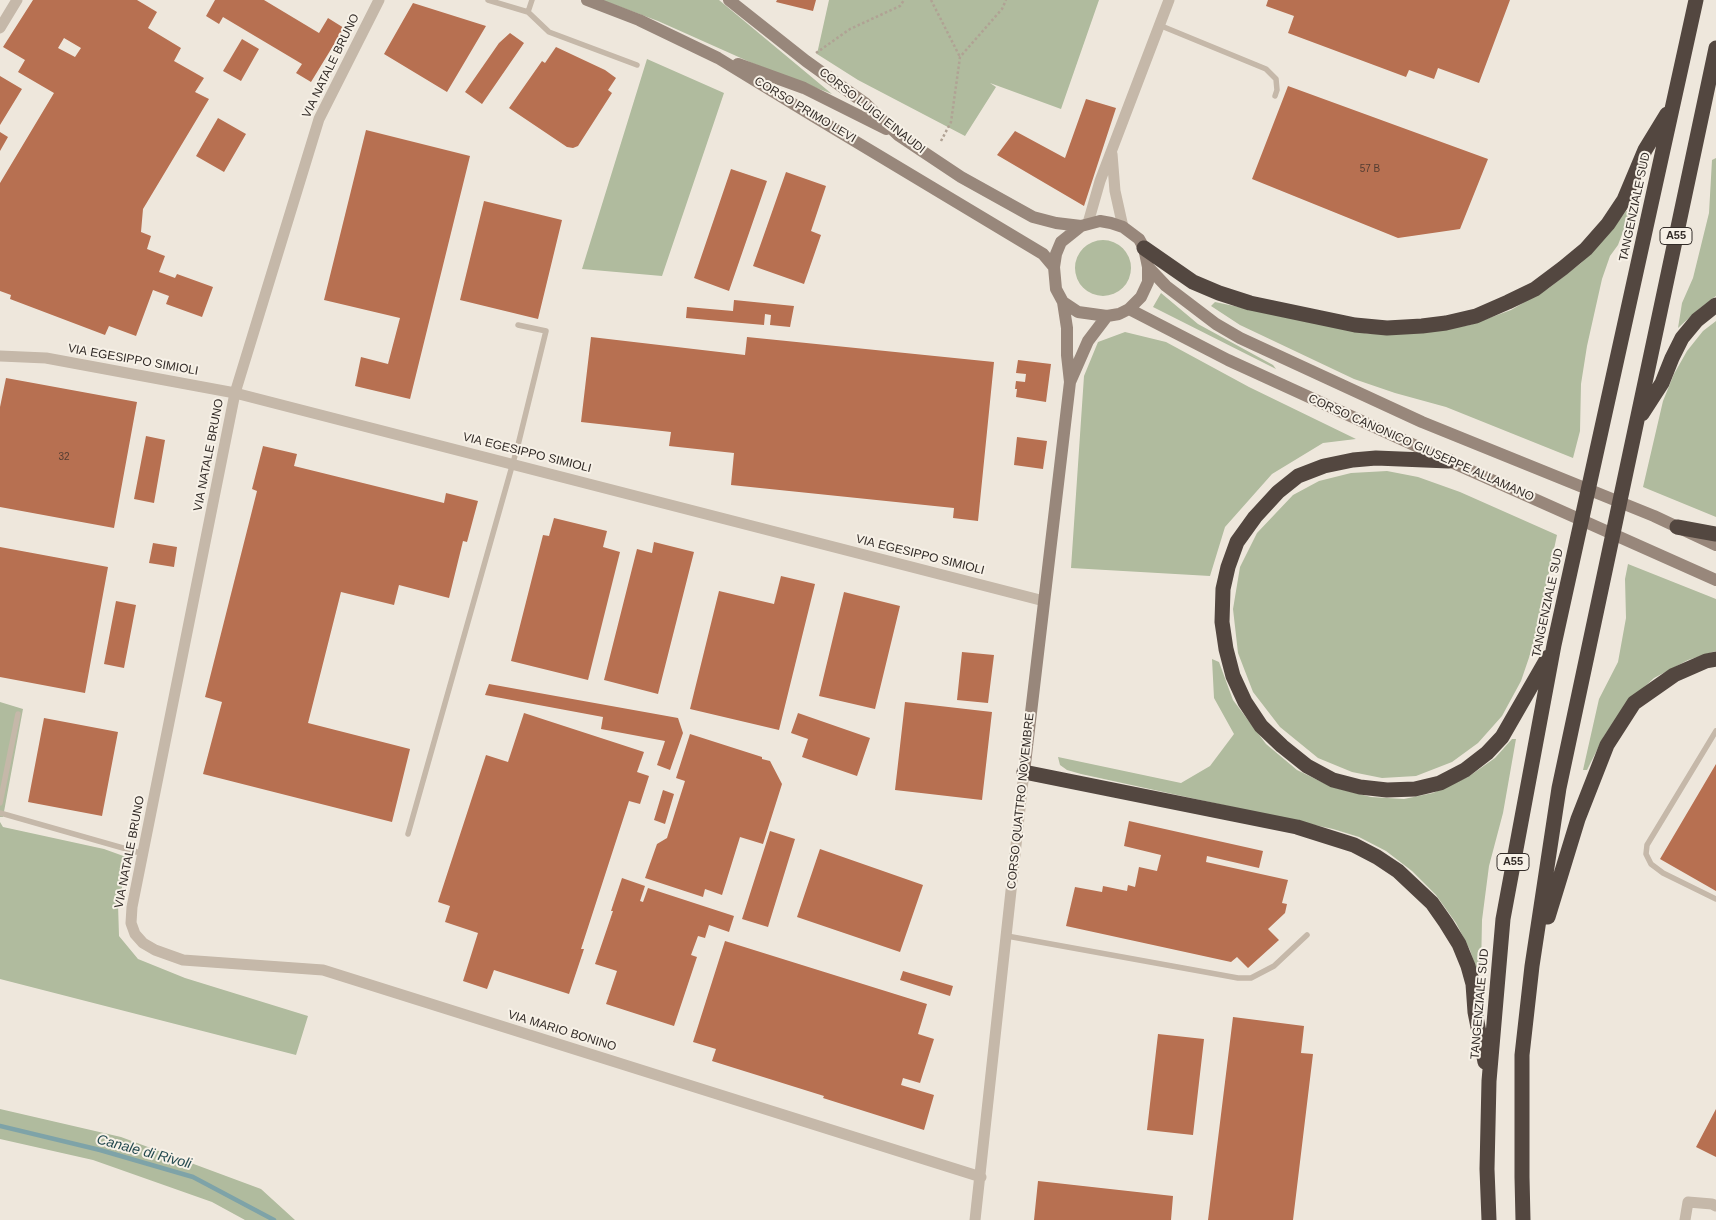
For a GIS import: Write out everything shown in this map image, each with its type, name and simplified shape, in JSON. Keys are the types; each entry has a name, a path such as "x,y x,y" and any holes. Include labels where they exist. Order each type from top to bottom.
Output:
{"highway":[{"name":"TANGENZIALE SUD","path":"1489,1220 1489,1082 1502,919 1554,645 1696,0"},
{"name":"A55","path":"1523,1220 1522,1055 1532,966 1560,788 1716,48"},
{"path":"1144,248 1193,282 1219,293 1250,303 1355,325 1387,328 1422,326 1476,316 1535,289 1564,268 1592,243 1624,200 1645,150 1674,102"},
{"path":"1636,424 1662,383 1682,338 1697,320 1716,305"},
{"path":"1449,461 1376,458 1353,460 1324,466 1298,476 1278,492 1255,517 1237,542 1228,566 1223,589 1222,622 1226,649 1233,676 1245,702 1268,732 1282,746 1307,766 1333,780 1360,787 1387,790 1415,789 1440,783 1465,770 1488,753 1502,737 1554,645"},
{"path":"1677,527 1716,534"},
{"path":"1532,966 1578,819 1608,745 1634,703 1674,675 1706,661 1716,659"},
{"path":"1024,772 1296,827 1354,845 1377,857 1398,871 1432,903 1459,944 1473,984 1475,1012 1489,1082"}],"main road":[{"name":"CORSO PRIMO LEVI","path":"588,0 639,20 718,58 892,162"},
{"name":"CORSO LUIGI EINAUDI","path":"729,0 806,61 866,104 898,135 961,177 1026,214 1056,223 1084,225"},
{"name":"CORSO PRIMO LEVI","path":"718,58 756,69 804,88 898,135"},
{"name":"CORSO LUIGI EINAUDI","path":"892,162 1043,254 1054,267"},
{"path":"1106,222 1122,227 1139,239 1144,248 1148,267 1148,282 1140,297 1129,309 1119,314 1107,316 1078,312 1063,302 1056,289 1054,267 1056,254 1061,242 1084,225 1106,222"},
{"name":"CORSO CANONICO GIUSEPPE ALLAMANO","path":"1148,267 1166,286 1216,324 1240,338 1422,422 1654,516 1716,545"},
{"name":"CORSO QUATTRO NOVEMBRE","path":"1024,772 1070,382 1067,356 1068,328 1063,302"},
{"name":"CORSO CANONICO GIUSEPPE ALLAMANO","path":"1129,309 1228,360 1716,580"},
{"name":"CORSO QUATTRO NOVEMBRE","path":"1070,382 1088,340 1107,316"}],"street":[{"path":"0,28 16,0"},
{"name":"VIA NATALE BRUNO","path":"135,934 131,923 132,907 235,393 319,120 379,0"},
{"path":"1084,225 1169,0"},
{"path":"1112,150 1115,191 1122,227"},
{"name":"VIA EGESIPPO SIMIOLI","path":"0,356 46,358 235,393 1044,601"},
{"name":"CORSO QUATTRO NOVEMBRE","path":"975,1220 1024,772"},
{"name":"VIA MARIO BONINO","path":"135,934 143,943 155,950 183,960 323,970 980,1177"},
{"path":"1685,1220 1688,1202 1716,1206"}],"lane":[{"path":"488,0 528,12 550,32 636,65"},
{"path":"528,12 530,0"},
{"path":"1159,25 1266,69 1276,79 1277,90 1275,96"},
{"path":"408,834 513,464 546,332 518,325"},
{"path":"0,803 18,714"},
{"path":"1716,731 1647,845 1646,854 1651,864 1663,873 1716,899"},
{"path":"0,813 144,854"},
{"path":"1007,936 1238,978 1252,978 1274,966 1306,935"}],"path":[{"path":"806,61 850,29 900,6 904,0"},
{"path":"931,0 960,57"},
{"path":"941,141 951,122 960,57 1002,9 1006,0"}],"green space":[{"path":"602,0 719,0 832,94 752,63 658,21"},
{"path":"829,0 1099,0 1061,109 990,83 996,87 965,136 858,80 817,54"},
{"path":"647,59 724,93 662,276 582,269"},
{"path":"1716,158 1716,296 1678,328 1682,303 1693,278 1709,213 1712,160"},
{"path":"1626,211 1630,213 1618,245 1610,256 1602,279 1587,346 1581,384 1580,431 1573,458 1446,407 1354,379 1240,325 1211,306 1215,302 1369,334 1424,333 1470,325 1511,310 1549,288 1581,263 1611,231"},
{"path":"1103,240 1114,242 1123,248 1129,257 1131,268 1129,279 1123,288 1114,294 1103,296 1092,294 1083,288 1077,279 1075,268 1077,257 1083,248 1092,242"},
{"path":"1161,293 1198,324 1273,365 1276,369 1153,307"},
{"path":"1716,321 1716,517 1643,487 1663,401 1674,374 1687,351 1703,331"},
{"path":"1125,332 1166,342 1249,387 1356,439 1323,443 1272,474 1225,527 1210,576 1071,568 1084,376 1098,342"},
{"path":"1387,471 1418,477 1460,492 1557,535 1534,643 1521,681 1502,716 1478,743 1452,762 1416,776 1382,778 1352,772 1318,758 1280,727 1253,692 1238,653 1233,609 1240,567 1257,533 1293,495 1319,481 1351,473"},
{"path":"1628,564 1716,599 1716,651 1688,660 1654,678 1627,703 1604,736 1587,770 1583,770 1599,699 1618,662 1626,618 1625,579"},
{"path":"1212,659 1219,662 1233,700 1266,744 1297,770 1332,787 1371,797 1404,799 1433,793 1468,777 1495,758 1512,739 1516,739 1503,813 1489,866 1482,920 1481,970 1477,971 1470,950 1456,923 1436,895 1412,871 1386,851 1359,837 1333,829 1081,774 1067,770 1060,765 1058,757 1181,783 1210,766 1234,734 1214,698"},
{"path":"0,702 23,709 3,817 0,817"},
{"path":"0,822 3,827 104,849 129,858 118,904 119,936 138,959 185,978 308,1016 296,1055 0,979"},
{"path":"0,1109 121,1137 261,1189 295,1220 245,1220 212,1202 93,1160 0,1139"}],"building":[{"path":"33,0 137,0 157,12 148,28 181,48 174,61 204,78 195,92 209,99 143,209 141,232 151,236 147,249 165,256 159,272 175,278 177,274 213,287 202,317 166,304 169,296 153,290 136,336 109,326 105,335 10,299 11,295 0,291 0,183 54,93 18,72 25,60 3,47","holes":["64,38 81,48 75,57 58,48"]},
{"path":"215,0 264,0 319,33 328,18 344,28 311,82 296,73 302,64 223,17 219,24 206,16"},
{"path":"777,0 816,0 813,11 776,2"},
{"path":"1268,0 1510,0 1479,83 1438,68 1434,79 1409,70 1406,77 1288,33 1294,16 1266,6"},
{"path":"413,3 486,26 447,92 384,54"},
{"path":"510,33 524,43 482,104 465,92 499,43"},
{"path":"242,39 259,49 241,81 223,71"},
{"path":"556,47 605,70 616,78 608,90 612,93 578,146 573,148 567,147 509,108 542,61 545,63"},
{"path":"0,76 22,89 0,125"},
{"path":"1288,86 1488,159 1460,229 1398,238 1252,179"},
{"path":"1086,99 1116,108 1084,206 997,155 1015,131 1065,158"},
{"path":"218,118 246,134 224,172 196,156"},
{"path":"366,130 470,156 410,399 355,386 361,357 388,364 400,318 324,300"},
{"path":"0,132 8,137 0,151"},
{"path":"731,169 767,181 729,291 694,278"},
{"path":"786,172 826,186 811,231 821,235 804,284 753,266"},
{"path":"484,201 562,220 538,319 460,300"},
{"path":"734,300 794,306 790,327 770,325 771,315 765,314 764,325 686,318 687,307 733,311"},
{"path":"591,337 745,355 747,337 994,362 978,521 953,518 954,508 731,485 734,453 669,446 671,432 581,422"},
{"path":"1018,360 1051,364 1046,402 1016,397 1016,381 1025,382 1026,374 1016,373"},
{"path":"6,378 137,402 114,528 0,507 0,407"},
{"path":"146,436 165,440 154,503 134,499"},
{"path":"1017,437 1047,441 1043,469 1014,465"},
{"path":"263,446 297,454 294,466 444,503 446,493 478,501 467,542 463,541 449,598 399,585 394,605 341,592 308,723 410,749 392,822 203,774 222,702 205,697 257,491 252,489"},
{"path":"554,518 607,531 603,547 620,552 588,680 511,661 543,535 549,536"},
{"path":"654,542 694,552 658,694 604,680 637,549 652,553"},
{"path":"153,543 177,547 174,567 149,563"},
{"path":"0,547 108,567 85,693 0,677"},
{"path":"781,576 815,584 779,730 690,709 719,591 774,604"},
{"path":"844,592 900,606 875,709 819,696"},
{"path":"116,601 136,605 124,668 104,664"},
{"path":"962,652 994,655 988,703 957,700"},
{"path":"489,684 678,718 683,733 670,770 657,765 665,741 601,729 603,717 485,695"},
{"path":"905,702 992,712 982,800 895,790"},
{"path":"524,713 644,752 637,772 649,776 640,804 629,801 581,949 584,949 569,994 494,970 487,989 463,981 478,933 445,922 450,906 438,902 486,755 508,762"},
{"path":"798,713 870,738 857,776 802,757 808,739 791,733"},
{"path":"44,718 118,732 102,816 28,802"},
{"path":"690,734 770,761 782,784 763,844 740,837 722,895 705,889 703,897 645,878 657,844 667,838 685,781 676,778"},
{"path":"1716,764 1716,891 1660,859"},
{"path":"663,790 674,794 665,824 654,820"},
{"path":"1129,821 1263,851 1259,868 1207,856 1206,862 1288,880 1282,903 1287,904 1285,913 1268,929 1279,940 1248,968 1237,957 1231,962 1066,926 1075,887 1102,892 1103,886 1127,891 1128,885 1135,887 1139,867 1157,871 1161,855 1124,846"},
{"path":"770,831 795,839 768,927 742,919"},
{"path":"820,849 923,885 900,952 797,917"},
{"path":"622,878 645,886 640,901 643,902 648,888 734,916 729,932 709,925 705,938 698,936 691,955 697,957 674,1026 606,1004 617,971 595,964"},
{"path":"725,941 927,1004 918,1034 934,1039 920,1083 903,1078 901,1085 934,1095 924,1130 712,1061 716,1049 693,1042"},
{"path":"903,971 953,986 950,996 900,980"},
{"path":"1233,1017 1304,1026 1301,1053 1313,1054 1293,1220 1208,1220"},
{"path":"1158,1034 1204,1039 1193,1135 1147,1130"},
{"path":"1716,1109 1716,1157 1696,1147"},
{"path":"1038,1181 1173,1196 1171,1220 1034,1220"}],"waterway":[{"name":"Canale di Rivoli","path":"0,1126 100,1150 193,1177 274,1220"}]}
